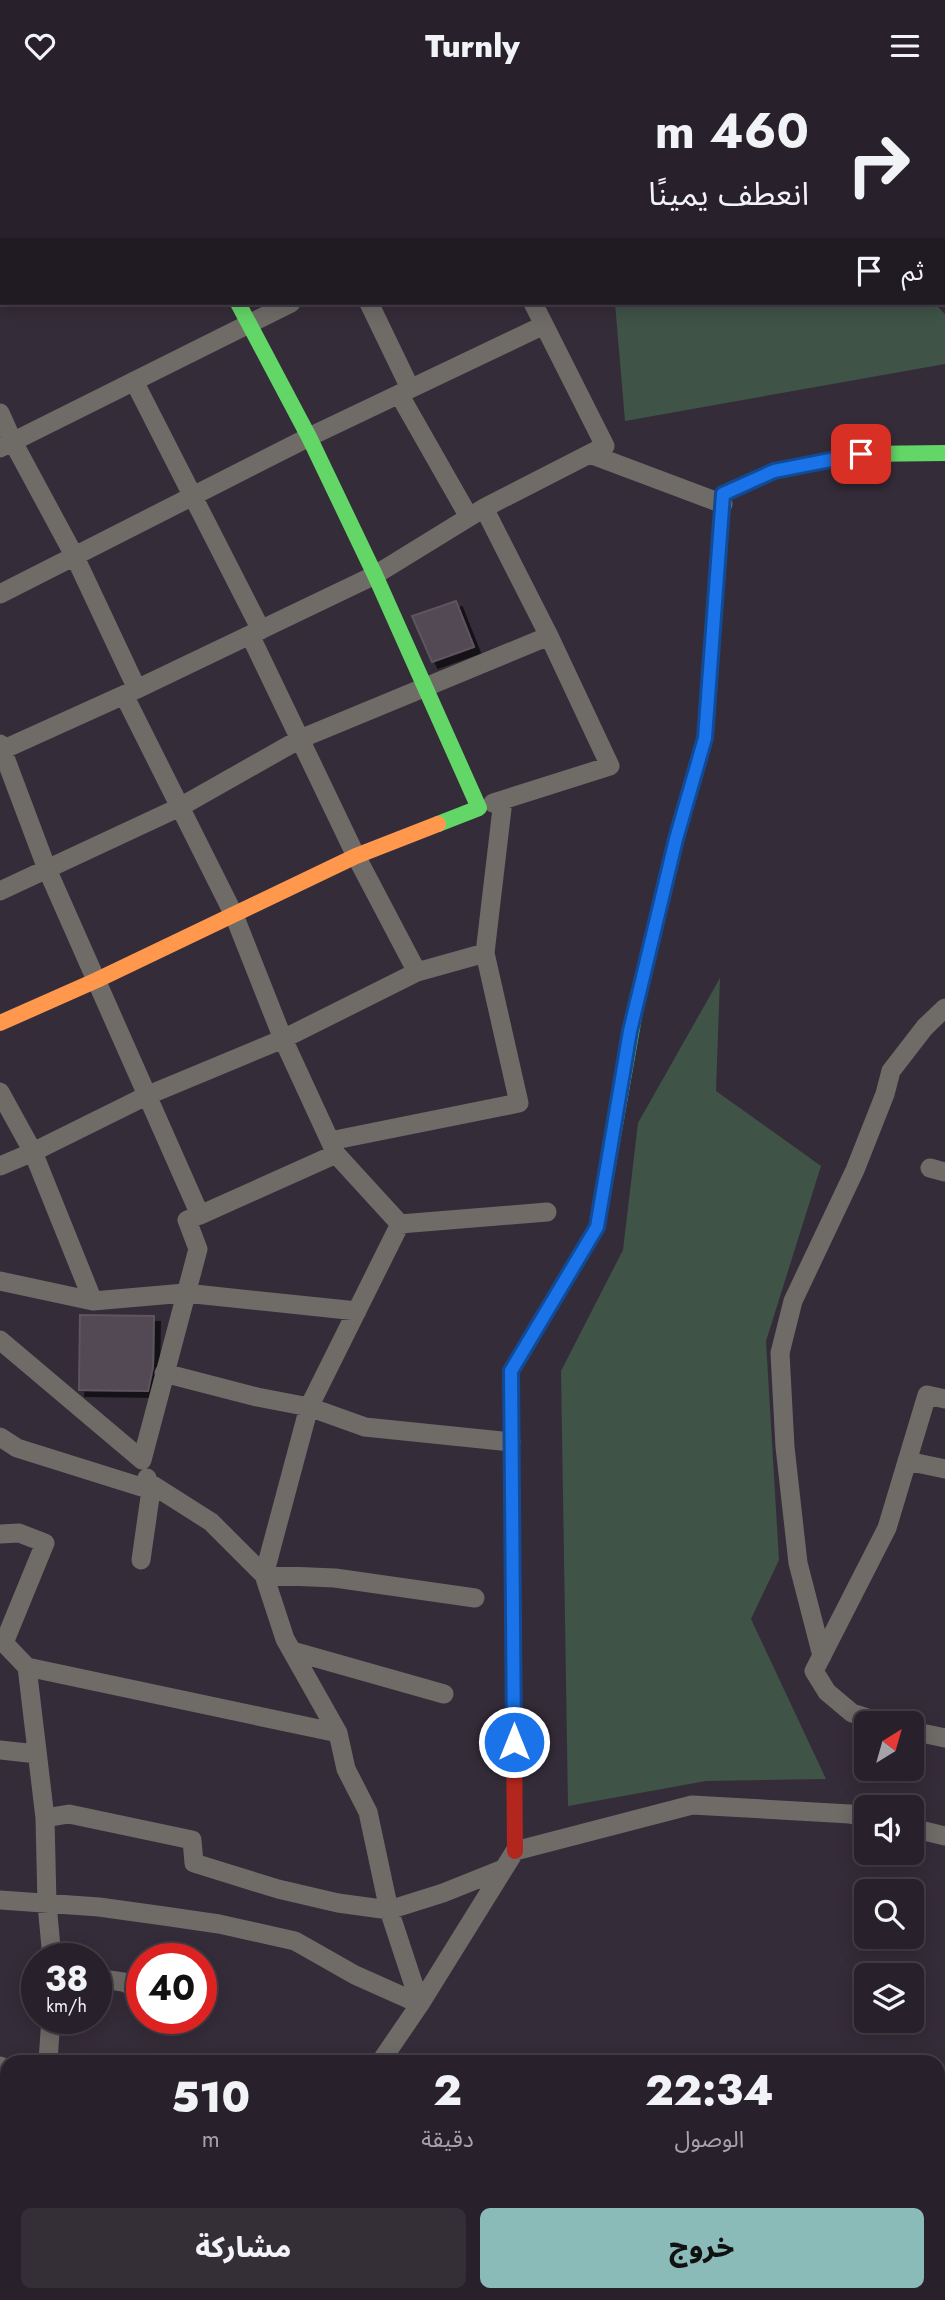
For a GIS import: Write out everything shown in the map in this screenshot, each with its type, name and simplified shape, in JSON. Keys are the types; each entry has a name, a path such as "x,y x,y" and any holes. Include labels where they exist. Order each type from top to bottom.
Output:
{"street":[{"path":"239,305 309,437 375,575 479,808"},
{"path":"6,445 287,305"},
{"path":"0,1023 97,980 356,856 479,808 610,766 549,636 405,391 370,305"},
{"path":"200,1215 47,869 1,749 130,692 375,575 477,512 605,446 534,305"},
{"path":"0,594 309,437 544,324"},
{"path":"134,381 194,496 300,739 356,856 417,972"},
{"path":"0,413 6,445 75,557 180,807 234,915 283,1039 333,1147 400,1224"},
{"path":"385,2055 420,2004 514,1851 511,1371 597,1227 630,1031 676,839 705,738 723,494 774,471 861,454 945,453"},
{"path":"590,454 723,504"},
{"path":"0,891 180,807 300,739 549,636"},
{"path":"141,1560 149,1486 142,1460 198,1249 187,1220 333,1147 519,1103 485,953 503,800"},
{"path":"0,1165 33,1152 146,1096 283,1039 417,972 485,953"},
{"path":"822,1656 798,1563 785,1447 780,1353 793,1301 855,1170 885,1094 891,1070 925,1027 945,1008"},
{"path":"0,1092 33,1152 93,1301"},
{"path":"400,1224 547,1212"},
{"path":"264,1575 309,1407 400,1224"},
{"path":"0,1281 93,1301 185,1293 357,1311"},
{"path":"0,1340 142,1460"},
{"path":"164,1373 257,1397 309,1407 365,1427 511,1442"},
{"path":"854,1714 827,1692 814,1671 887,1528 927,1395 945,1399"},
{"path":"2,1443 149,1486 211,1522 264,1575 285,1639 338,1733 346,1769 368,1812 389,1910 420,2004"},
{"path":"907,1461 945,1469"},
{"path":"0,1534 19,1533 45,1543 2,1643 27,1667 338,1733"},
{"path":"264,1575 335,1578 475,1598"},
{"path":"292,1651 444,1694"},
{"path":"27,1667 45,1818 51,1943"},
{"path":"924,1734 945,1738"},
{"path":"0,1750 37,1754"},
{"path":"514,1851 692,1805 854,1815"},
{"path":"45,1818 69,1814 192,1840 194,1863 278,1889 338,1903 389,1910 443,1893 503,1869"},
{"path":"924,1831 945,1836"},
{"path":"0,1900 99,1907 164,1916 219,1924 295,1941 355,1975 420,2004"},
{"path":"48,2055 50,2034"}],"green space":[{"path":"615,305 936,305 945,314 945,364 625,421"},
{"path":"720,978 716,1091 821,1166 766,1341 779,1560 751,1619 826,1779 706,1781 568,1806 561,1371 623,1250 638,1123"}],"building":[{"path":"456,601 474,647 432,662 412,616"},
{"path":"80,1315 154,1316 153,1367 148,1391 79,1390"}],"traffic: fast":[{"path":"239,305 309,437 375,575 479,808 438,824"},
{"path":"706,729 723,494 774,471 861,454 945,453"},
{"path":"511,1375 597,1227 635,1011"}],"traffic: slow":[{"path":"635,1011 676,839 706,729"},
{"path":"0,1023 97,980 356,856 438,824"}],"traffic: jam":[{"path":"511,1375 515,1851"}],"route":[{"path":"514,1742 511,1371 597,1227 630,1031 676,839 705,738 723,494 774,471 861,454"}]}
